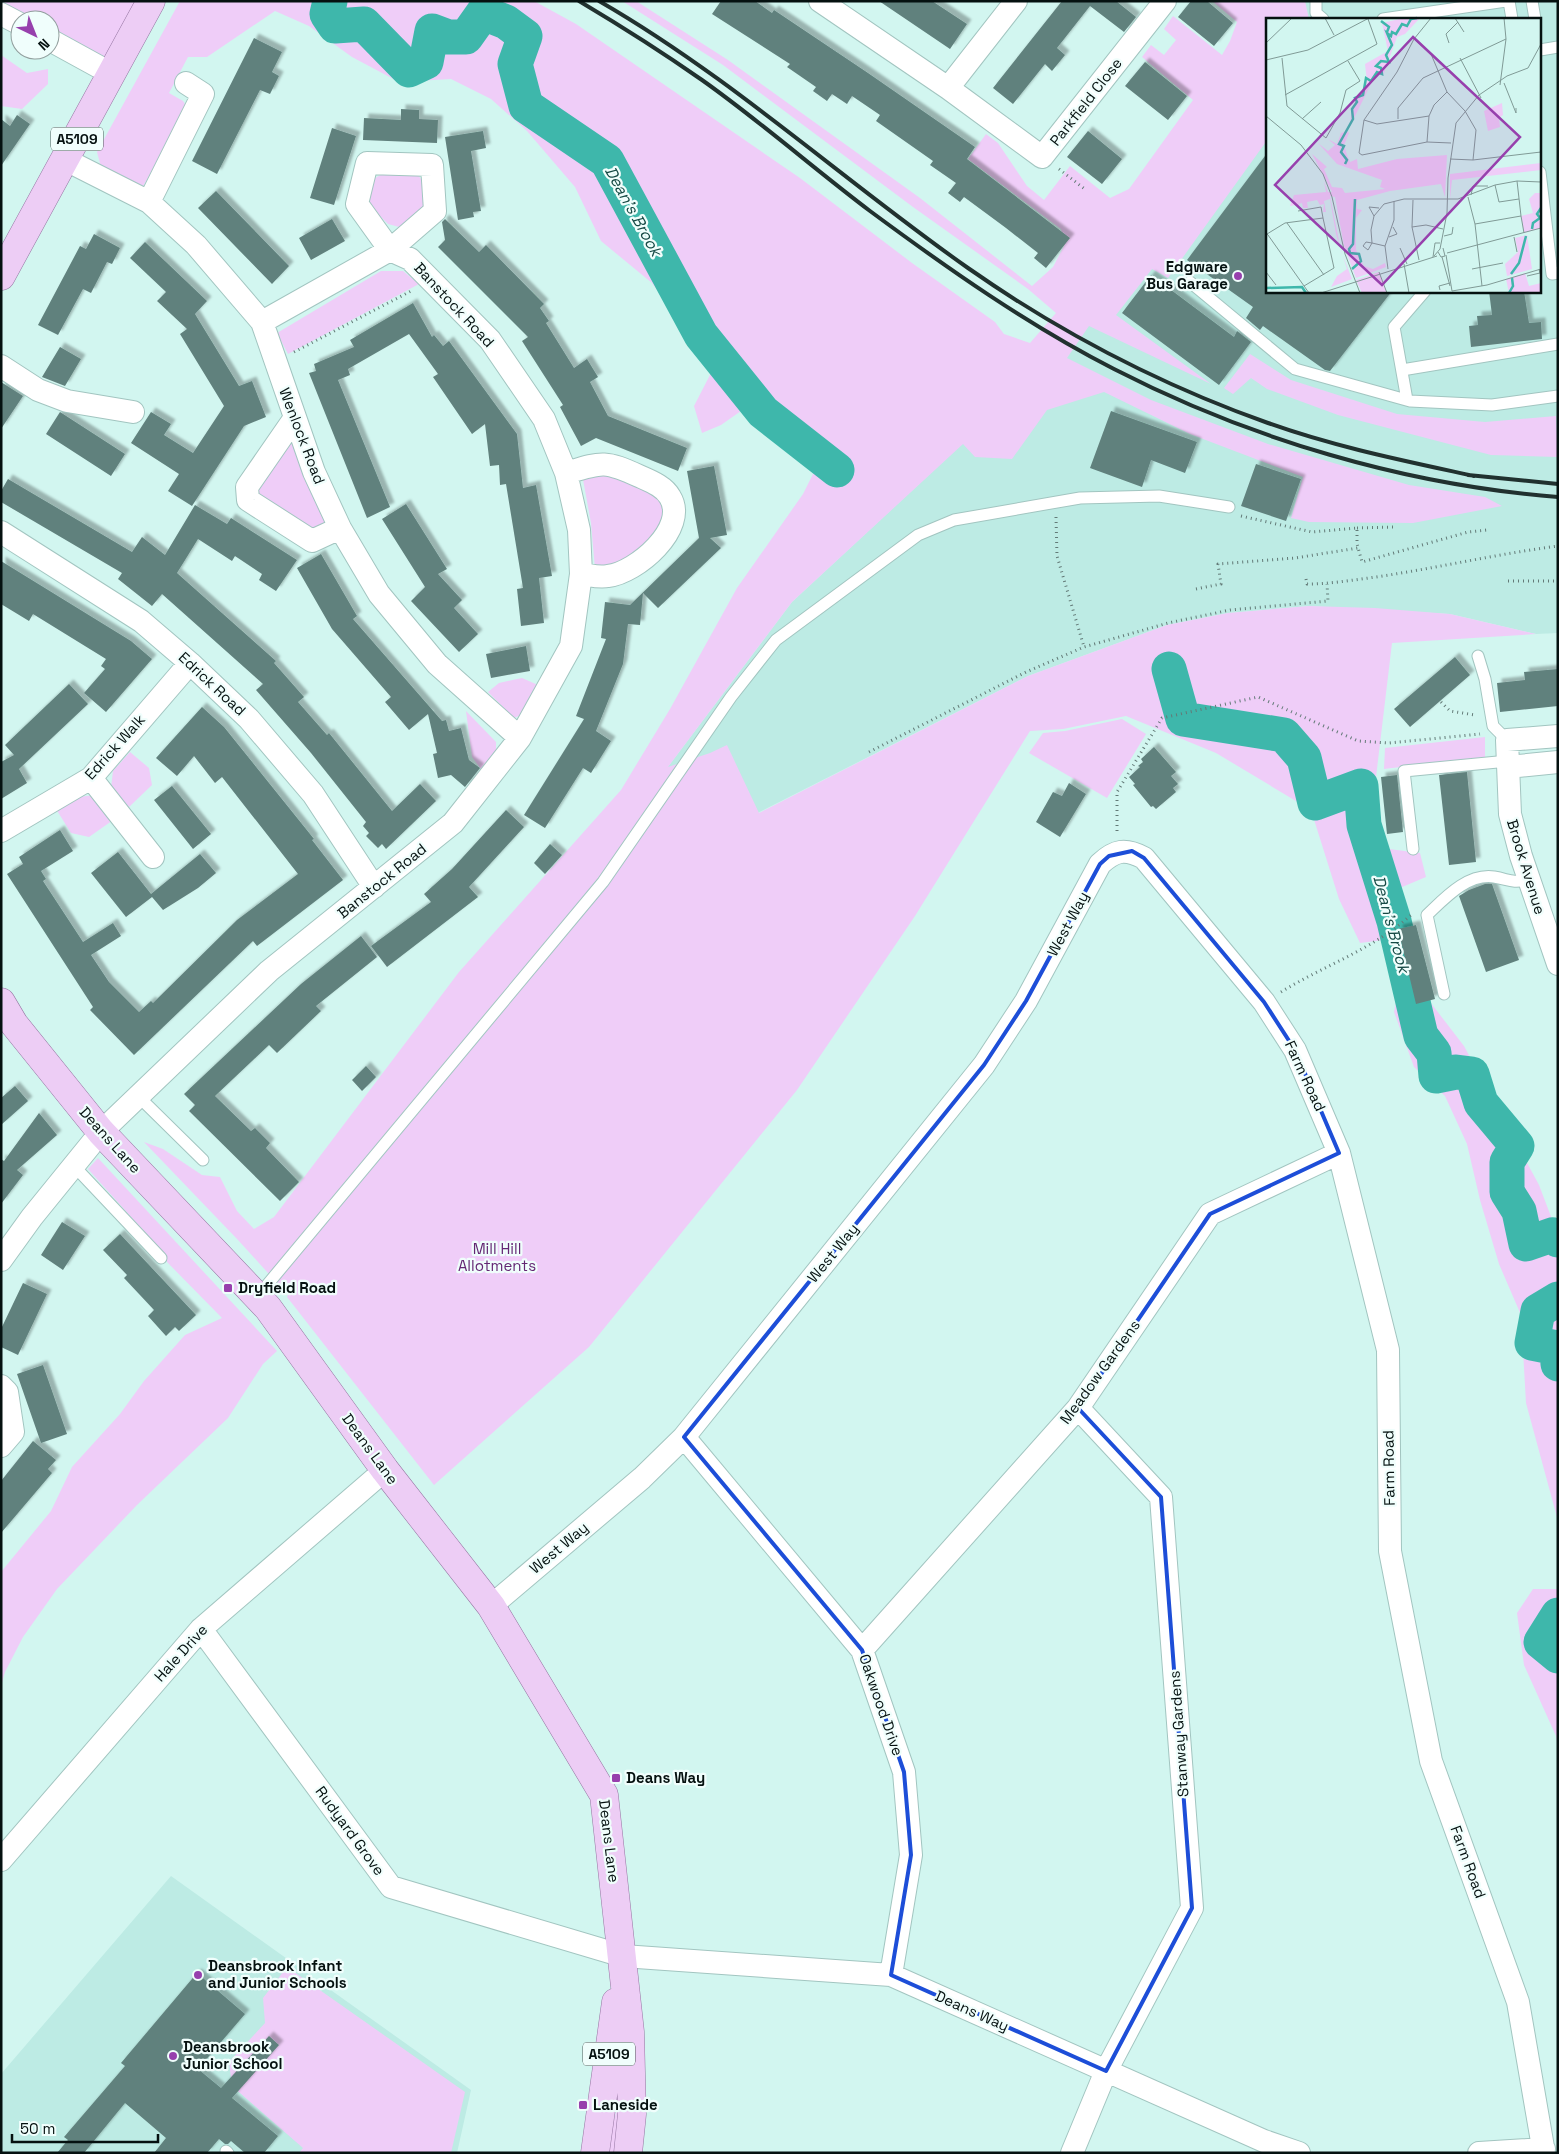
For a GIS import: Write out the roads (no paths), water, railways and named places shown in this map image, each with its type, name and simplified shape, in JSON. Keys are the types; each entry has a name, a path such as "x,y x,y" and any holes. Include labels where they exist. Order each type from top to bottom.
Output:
{"main road":[{"name":"A5109","path":"1,276 66,160 151,1"},
{"name":"Deans Lane","path":"1,1002 14,1024 102,1132 268,1308 385,1470 491,1606 604,1795 630,2032 632,2114 628,2153"},
{"name":"Deans Lane","path":"595,2153 623,1956"}],"street":[{"name":"Parkfield Close","path":"820,1 948,88 1042,157 1164,1"},
{"path":"948,88 1016,1"},
{"path":"60,45 112,74"},
{"path":"149,202 203,94 186,83"},
{"name":"Wenlock Road","path":"66,160 149,202 196,245 262,322 294,419 314,472 340,528 379,594 431,657 520,738"},
{"name":"Banstock Road","path":"102,1132 269,971 453,823 520,738 571,646 581,574 579,530 566,473 544,419 490,340 410,259 390,250 262,322"},
{"path":"1,366 38,390 67,401 133,412"},
{"path":"294,419 247,487 248,500 312,542 340,528"},
{"path":"566,473 600,464 610,464 658,485 672,498 674,509 674,521 669,531 639,562 617,574 608,576 581,574"},
{"name":"Edrick Road","path":"1,532 141,621 190,663 249,719 313,794 374,887"},
{"name":"Edrick Walk","path":"1,831 92,778 190,663"},
{"path":"1504,749 1558,736"},
{"path":"1504,749 1558,762"},
{"name":"Brook Avenue","path":"1504,749 1510,814 1529,880 1558,964"},
{"path":"92,778 153,857"},
{"name":"Farm Road","path":"1117,852 1132,851 1144,858 1264,1002 1295,1050 1339,1154 1388,1350 1390,1550 1429,1752 1518,2002 1544,2151"},
{"name":"West Way","path":"491,1606 642,1478 684,1437 984,1066 1026,1001 1100,864 1117,852"},
{"path":"1,1260 32,1217 102,1132"},
{"name":"Meadow Gardens","path":"862,1650 1078,1408 1210,1214 1339,1154"},
{"path":"1,1386 7,1392 13,1432 1,1446"},
{"name":"Stanway Gardens","path":"1072,2153 1106,2071 1192,1908 1161,1497 1078,1408"},
{"name":"Oakwood Drive","path":"684,1437 862,1650 904,1772 911,1855 891,1974"},
{"name":"Hale Drive","path":"1,1860 201,1629 385,1470"},
{"name":"Rudyard Grove","path":"201,1629 392,1887 623,1956"},
{"name":"Deans Way","path":"623,1956 891,1974 1264,2141 1299,2153"},
{"path":"1479,2153 1544,2151"}],"lane":[{"path":"1316,1 1316,13 1322,18"},
{"path":"1390,18 1508,1 1512,18"},
{"path":"1532,1 1535,18"},
{"path":"1542,50 1558,47"},
{"path":"1542,189 1552,274 1558,273"},
{"path":"1190,282 1294,369 1407,400 1492,405 1558,396"},
{"path":"1407,400 1394,326 1424,292"},
{"path":"1402,370 1558,344"},
{"path":"258,1297 603,882 731,697 776,640 918,535 954,520 1080,498 1159,496 1229,507"},
{"path":"1413,849 1404,771 1504,749 1478,656"},
{"path":"1444,994 1427,915 1455,889 1476,879 1492,877 1512,883 1529,880"},
{"path":"139,1097 203,1160"},
{"path":"74,1166 161,1258"}],"waterway":[{"name":"Dean's Brook","path":"330,1 327,14 335,26 364,24 409,70 426,62 432,31 448,37 466,37 483,13 506,22 525,36 515,64 526,106 607,161 701,335 763,412 837,470"},
{"name":"Dean's Brook","path":"1169,669 1183,719 1284,735 1304,758 1315,803 1361,786 1364,825 1394,921 1421,1036 1434,1053 1436,1076 1456,1072 1472,1074 1481,1103 1517,1146 1507,1162 1507,1192 1519,1211 1526,1244 1552,1235 1558,1240"},
{"name":"Dean's Brook","path":"1558,1299 1538,1311 1532,1343 1557,1348 1558,1364"},
{"name":"Dean's Brook","path":"1558,1615 1541,1642 1558,1656"}],"railway":[{"path":"579,1 641,39 702,80 870,211 958,274 1050,334 1114,369 1219,417 1330,455 1386,470 1443,482 1558,497"},
{"path":"599,1 648,31 741,96 968,268 1003,292 1076,336 1189,392 1293,432 1396,459 1474,476"},
{"path":"1468,475 1558,484"}],"place":[{"name":"Edgware Bus Garage","path":"1238,276"},
{"name":"Dryfield Road","path":"228,1288"},
{"name":"Deans Way","path":"616,1778"},
{"name":"Deansbrook Infant and Junior Schools","path":"198,1975"},
{"name":"Deansbrook Junior School","path":"173,2056"},
{"name":"Laneside","path":"583,2105"}],"park label":[{"name":"Mill Hill Allotments","path":"497,1258"}]}
